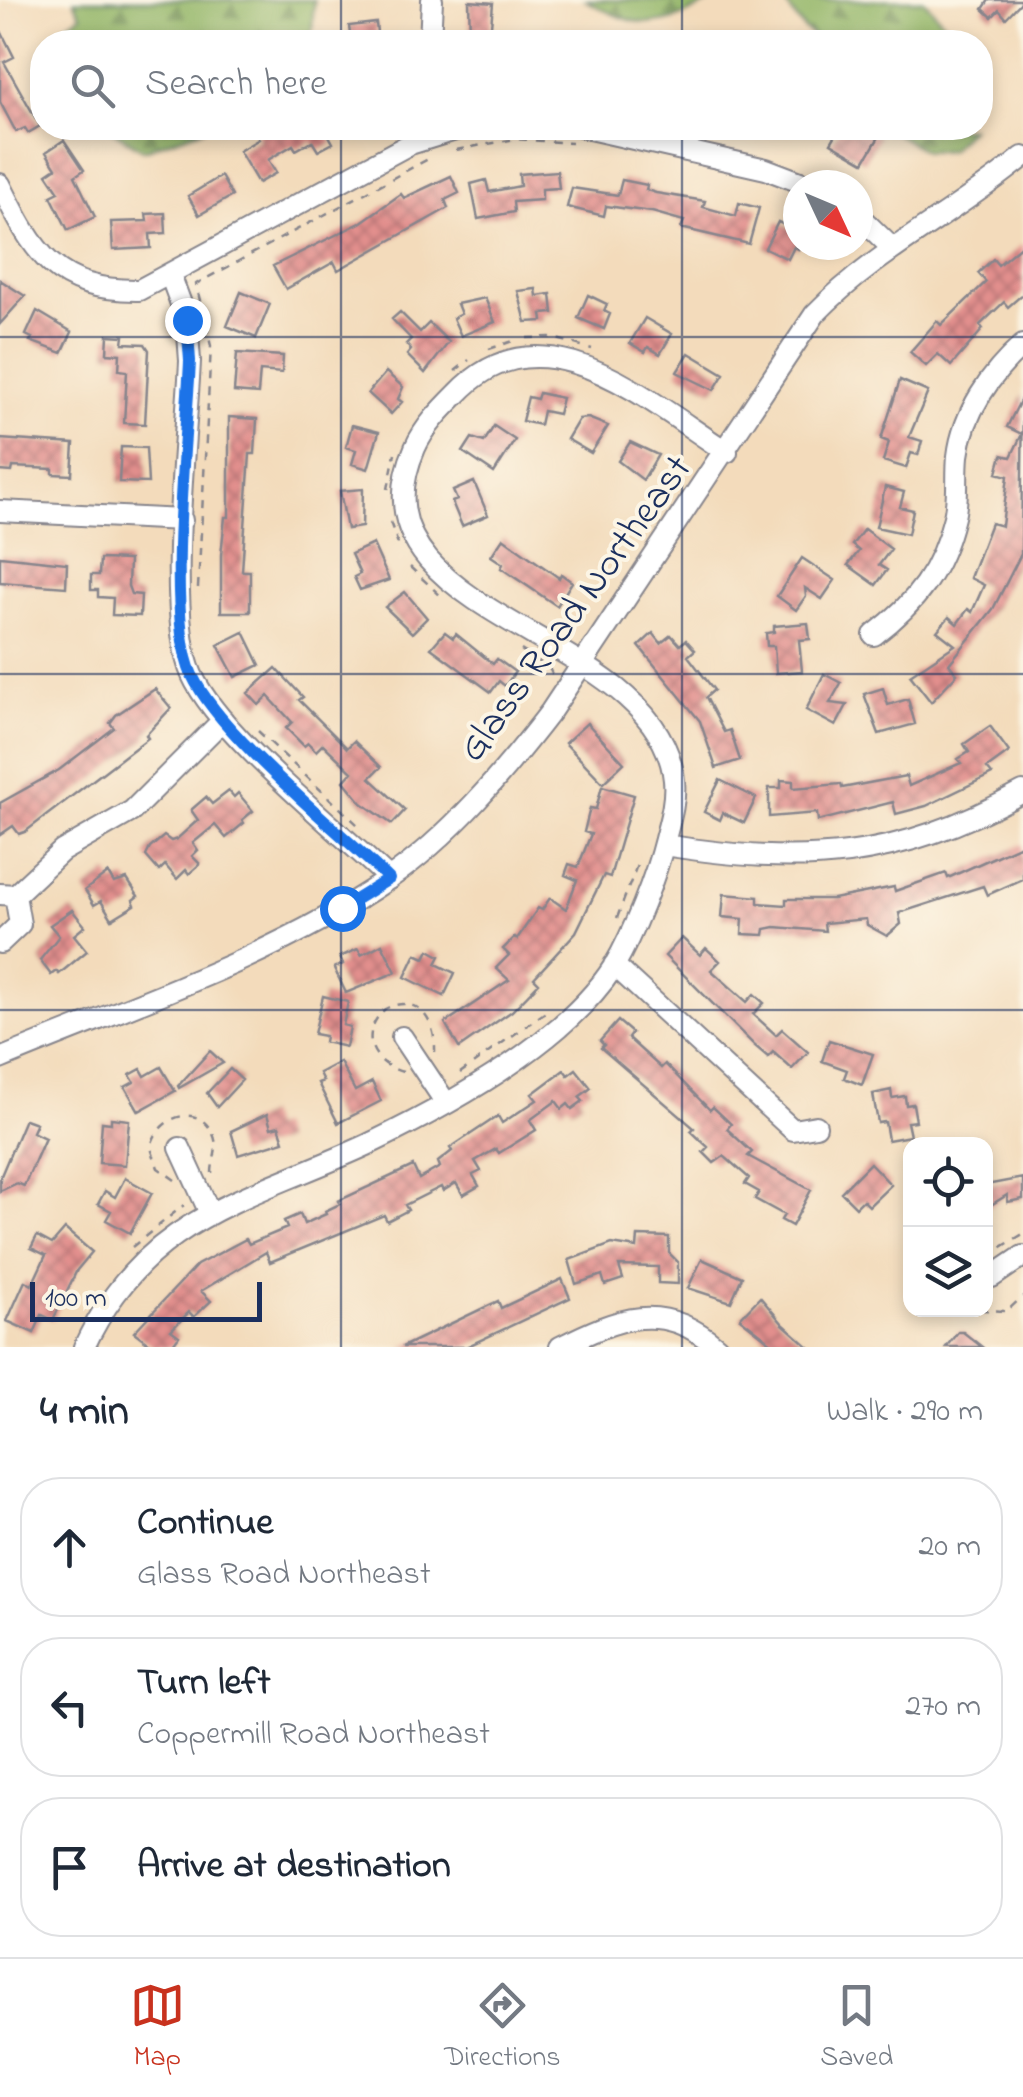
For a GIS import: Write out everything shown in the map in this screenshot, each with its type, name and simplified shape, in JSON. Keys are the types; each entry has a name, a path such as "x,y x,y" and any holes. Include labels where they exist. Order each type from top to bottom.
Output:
{"street":[{"path":"431,30 432,0"},
{"path":"0,184 29,243 50,265 75,280 106,290 139,290 171,277 420,140"},
{"path":"604,140 766,169 783,175"},
{"name":"Glass Road Northeast","path":"0,1059 293,934 389,879 470,806 520,752 727,452 815,314 838,290 985,189 1023,157"},
{"path":"873,230 893,249"},
{"path":"171,277 187,320 190,361 181,626 191,674 223,720 389,879"},
{"path":"874,635 911,607 940,562 955,515 958,452 970,412 993,376 1023,346"},
{"path":"84,1347 123,1283 148,1256 209,1211 368,1144 446,1103 548,1034 587,999 614,965 674,780 666,750 652,721 626,694 440,574 413,540 403,494 417,444 467,383 490,367 514,359 561,355 601,373 727,452"},
{"path":"0,511 182,520"},
{"path":"0,944 20,924 8,895 62,851 132,812 223,720"},
{"path":"653,848 742,858 814,860 881,848 938,831 1023,792"},
{"path":"614,965 794,1130 816,1126"},
{"path":"402,1037 446,1103"},
{"path":"180,1148 209,1211"},
{"path":"993,1276 1023,1256"},
{"path":"560,1347 611,1321 636,1317 666,1318 697,1330 716,1347"}],"path":[{"path":"198,602 211,346 196,284 394,175 444,153 510,140"},
{"path":"449,378 478,355 512,340 550,337 594,350"},
{"path":"388,492 397,447"},
{"path":"389,514 406,562 426,587 448,602"},
{"path":"508,642 557,677"},
{"path":"247,720 365,832"},
{"path":"614,925 653,848"},
{"path":"452,1078 552,1008"},
{"path":"993,1250 1023,1234"},
{"path":"993,1311 1002,1312 1023,1296"}],"green space":[{"path":"74,0 314,0 312,30 59,30 81,15"},
{"path":"585,0 714,0 679,17 649,23 620,17"},
{"path":"783,0 924,0 950,30 805,30"},
{"path":"128,140 172,140 143,150"},
{"path":"906,140 959,140 949,150 925,151"}],"building":[{"path":"989,0 1023,0 1006,18 999,10 992,17 983,9"},
{"path":"469,1 493,3 491,30 470,30"},
{"path":"376,23 377,30 350,30 349,26"},
{"path":"0,29 14,57 4,62 30,108 30,132 25,128 16,132 0,102"},
{"path":"64,140 84,170 75,176 95,217 68,230 51,196 59,192 47,174 56,168 46,152"},
{"path":"257,140 331,140 333,143 318,151 312,141 296,150 293,145 268,160 276,173 258,183 239,151"},
{"path":"833,140 877,140 864,162 831,143"},
{"path":"557,171 559,188 542,189 542,200 513,202 514,212 478,219 471,184 486,180 489,192 520,186 519,174"},
{"path":"221,176 232,196 199,215 188,196"},
{"path":"451,176 459,193 445,200 448,208 338,270 334,262 286,289 273,266 360,223 401,194 404,198"},
{"path":"622,180 647,185 646,190 656,193 705,201 703,207 736,216 739,203 759,208 749,244 681,228 684,221 652,212 606,206 604,216 567,207 572,188 618,195"},
{"path":"165,213 166,233 150,234 151,248 113,250 111,222 147,221 146,214"},
{"path":"778,222 783,224 783,257 765,248"},
{"path":"1023,244 1023,294 1008,307 1004,302 980,325 983,329 951,366 938,354 926,366 910,352 937,321 941,325 986,282 978,273 993,259 998,265"},
{"path":"0,280 25,296 0,324"},
{"path":"536,289 537,296 551,294 553,313 542,314 543,321 526,322 518,291"},
{"path":"241,292 270,304 256,338 227,326"},
{"path":"588,295 607,304 604,311 610,314 604,329 578,318"},
{"path":"485,298 495,322 461,336 453,318 461,314 457,304"},
{"path":"37,311 72,332 62,353 30,341 32,338 26,335"},
{"path":"400,312 420,332 429,323 449,342 425,373 407,355 411,350 406,344 411,339 392,319"},
{"path":"645,318 672,334 660,354 648,347 645,352 630,343"},
{"path":"108,335 124,336 123,343 145,344 149,350 145,424 124,423 127,371 119,370 120,354 107,353"},
{"path":"237,353 283,356 282,373 260,371 258,394 234,392"},
{"path":"689,353 724,374 714,390 677,372"},
{"path":"386,372 403,387 398,399 402,402 391,414 368,393"},
{"path":"900,380 928,392 909,437 922,441 918,455 911,453 906,468 883,461 889,442 881,439"},
{"path":"539,393 562,398 558,414 543,411 540,425 522,421 528,397 537,399"},
{"path":"1023,395 1021,554 993,609 949,664 957,674 931,702 910,675 955,645 937,631 949,617 957,624 968,609 972,612 984,585 970,578 991,523 1002,526 1008,476 997,473 1002,455 1011,457 1022,434 1007,427"},
{"path":"229,417 257,419 255,454 250,454 242,571 250,571 250,612 221,612 221,555 225,517 229,517"},
{"path":"588,418 608,426 591,453 567,439 579,419"},
{"path":"352,425 379,432 368,469 352,464 356,450 346,447"},
{"path":"494,426 515,440 494,473 463,452 472,438 484,442"},
{"path":"0,439 74,444 72,475 53,474 53,469 13,467 12,472 0,471"},
{"path":"630,442 658,455 643,480 618,461"},
{"path":"121,447 146,448 148,483 119,482"},
{"path":"474,482 488,515 462,526 452,502 457,500 453,491"},
{"path":"885,487 904,492 900,507 913,510 908,534 876,527"},
{"path":"363,489 362,527 347,529 340,491"},
{"path":"864,529 891,549 879,565 887,570 876,585 848,565 859,551 852,545"},
{"path":"503,538 559,578 561,574 572,582 557,606 501,568 503,564 491,556"},
{"path":"373,544 389,580 360,590 354,577 360,574 351,554"},
{"path":"0,556 67,563 66,587 0,582"},
{"path":"802,558 835,580 822,599 805,588 806,596 796,610 777,596"},
{"path":"100,559 129,560 128,586 131,594 141,595 140,616 112,615 113,598 98,597 98,590 91,590 91,575 99,575"},
{"path":"405,592 427,618 412,633 385,607"},
{"path":"808,623 810,639 799,640 802,671 776,673 774,646 767,646 766,633 774,632 774,626"},
{"path":"244,632 260,665 235,677 218,645"},
{"path":"445,632 453,638 456,634 493,664 497,659 515,672 505,686 499,681 491,692 431,648"},
{"path":"653,633 661,643 671,635 680,645 686,640 695,650 688,656 714,690 706,697 724,732 730,730 740,760 716,768 700,721 639,646"},
{"path":"276,668 303,697 299,700 347,748 354,741 381,767 370,778 405,810 392,824 362,803 344,781 352,772 323,744 316,751 308,743 304,746 286,728 292,722 268,696 259,705 248,693"},
{"path":"824,674 841,683 830,703 847,705 836,726 806,710"},
{"path":"883,688 888,705 908,699 915,724 879,734 864,694"},
{"path":"155,689 171,708 146,735 148,738 25,832 19,834 13,826 0,835 0,803 59,770 114,728 110,723 116,715"},
{"path":"587,723 624,763 603,783 565,743"},
{"path":"990,726 1009,752 987,768 992,774 926,806 896,814 893,802 818,821 817,813 769,817 769,788 781,788 781,780 793,781 793,788 841,784 842,788 906,776 909,786 961,763 958,759 969,752 964,744"},
{"path":"720,780 756,798 744,823 723,813 720,820 704,812"},
{"path":"602,786 634,795 610,877 604,875 576,932 534,978 539,983 512,1011 459,1048 445,1023 509,980 496,968 509,955 503,949 517,939 538,908 542,910 550,898 566,909 577,880 565,875 569,864 578,867 591,834 584,832 590,808 596,809"},
{"path":"229,791 234,797 238,793 253,811 242,820 244,823 226,838 215,825 193,843 198,850 192,856 200,864 189,874 186,870 177,879 165,865 159,871 146,856 150,848 164,836 171,841 177,839 198,820 191,810 206,797 212,804"},
{"path":"1023,844 1023,879 987,895 983,886 899,913 901,924 887,936 867,925 866,919 824,923 825,931 775,927 765,929 764,935 742,934 743,919 722,917 724,894 786,905 786,899 833,899 894,887 895,891 946,873 948,878"},
{"path":"108,873 114,883 127,879 138,896 133,900 135,905 112,919 101,901 94,905 85,890"},
{"path":"72,910 85,926 74,935 87,951 59,974 56,971 51,975 40,960 59,936 50,925"},
{"path":"682,938 700,955 706,948 720,961 711,970 747,1002 754,994 764,1003 753,1014 776,1035 782,1029 808,1052 792,1069 773,1052 768,1057 754,1045 665,956"},
{"path":"382,944 396,972 346,993 334,968 343,964 340,957 358,949 361,955"},
{"path":"429,950 440,956 436,964 455,973 444,996 405,977 416,954 425,958"},
{"path":"323,996 348,1002 343,1025 350,1027 346,1047 324,1042 325,1036 314,1034"},
{"path":"618,1021 632,1033 628,1038 661,1068 665,1064 710,1110 713,1107 731,1124 727,1129 752,1152 748,1156 811,1190 792,1226 781,1220 784,1215 755,1199 759,1192 745,1184 749,1178 724,1156 714,1163 703,1152 708,1147 691,1131 694,1128 601,1048 604,1045 600,1041"},
{"path":"829,1040 873,1054 862,1085 844,1078 847,1070 822,1061"},
{"path":"210,1051 223,1063 179,1088 178,1086"},
{"path":"340,1062 355,1091 372,1082 381,1101 338,1123 318,1083 323,1081 319,1073"},
{"path":"161,1067 175,1091 139,1111 125,1087 134,1082 130,1075 141,1069 145,1076"},
{"path":"230,1069 242,1080 217,1107 207,1093"},
{"path":"576,1069 591,1088 579,1097 583,1101 572,1109 568,1104 562,1109 556,1101 530,1120 536,1130 499,1153 496,1149 475,1161 481,1171 473,1175 479,1186 463,1195 456,1183 443,1191 441,1187 405,1205 408,1210 387,1221 384,1215 270,1262 266,1252 201,1291 211,1301 194,1317 189,1312 171,1330 179,1336 171,1347 154,1347 134,1332 197,1265 246,1239 249,1244 287,1228 284,1221 300,1214 304,1224 326,1214 325,1211 340,1204 338,1201 413,1166 419,1179 440,1167 438,1162 452,1151 450,1148 498,1116 502,1123 537,1100 532,1094 564,1070 568,1075"},
{"path":"891,1090 892,1098 905,1096 906,1105 913,1104 916,1121 907,1122 910,1136 888,1140 885,1122 878,1123 873,1094"},
{"path":"267,1114 271,1128 279,1126 284,1141 238,1155 231,1131"},
{"path":"111,1118 129,1120 125,1165 99,1163 102,1122 111,1123"},
{"path":"25,1119 36,1123 32,1132 45,1138 24,1186 17,1183 0,1191 0,1178"},
{"path":"870,1163 891,1185 869,1206 863,1200 856,1207 841,1192"},
{"path":"125,1178 152,1193 130,1233 106,1220 111,1211 98,1204 105,1191 115,1197"},
{"path":"1023,1178 1023,1199 1008,1202 1007,1195 993,1204 993,1184"},
{"path":"65,1229 92,1252 77,1270 53,1320 42,1315 34,1333 7,1321 25,1281 32,1285 46,1255 31,1248 37,1236 52,1244"},
{"path":"638,1236 669,1237 669,1253 678,1262 678,1284 658,1283 658,1267 619,1266 623,1279 605,1285 602,1275 576,1284 569,1260 612,1244 637,1248"},
{"path":"702,1259 742,1277 731,1302 688,1288"},
{"path":"562,1279 570,1298 466,1347 402,1347 498,1301 501,1308"},
{"path":"760,1297 809,1347 777,1347 740,1318"},
{"path":"958,1332 963,1332 982,1347 946,1347"}],"route":[{"path":"187,320 190,361 181,626 191,674 223,720 389,879 342,908"}]}
